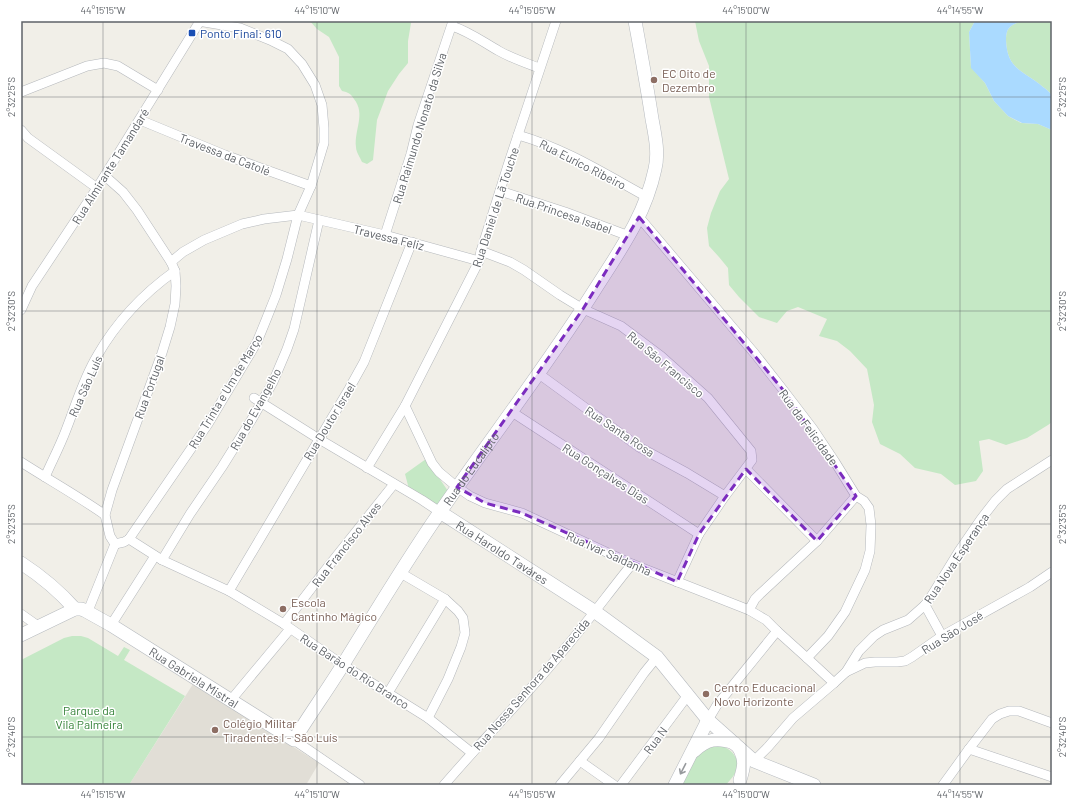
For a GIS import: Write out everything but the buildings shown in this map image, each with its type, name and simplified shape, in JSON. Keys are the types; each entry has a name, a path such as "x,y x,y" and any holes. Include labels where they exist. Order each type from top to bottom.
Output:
{"street":[{"name":"Rua Almirante Tamandaré","path":"21,310 32,286 105,176 199,21"},
{"name":"Rua Trinta e Um de Março","path":"129,539 208,424 257,342 276,295 298,215 311,186 324,143 322,105 315,85 302,64 288,49 240,28 199,21"},
{"name":"Rua Daniel de Lã Touche","path":"367,468 405,406 479,261 539,68 556,21"},
{"name":"Rua do Eucalípto","path":"294,740 343,665 400,572 440,512 539,374 583,309 629,236 639,217 647,197 656,166 656,153 635,21"},
{"path":"452,24 477,37 500,52 539,68"},
{"name":"Rua Raimundo Nonato da Silva","path":"385,235 411,154 418,125 452,24"},
{"path":"21,92 87,66 104,63 118,66 158,90"},
{"name":"Travessa da Catolé","path":"140,120 225,155 311,186"},
{"path":"21,130 28,138 97,188"},
{"name":"Rua Euríco Ribeiro","path":"518,135 560,150 647,197"},
{"path":"105,176 123,192 173,266"},
{"name":"Rua Princesa Isabel","path":"500,191 564,212 629,236"},
{"name":"Travessa Feliz","path":"298,215 385,235 479,261"},
{"name":"Rua São Luís","path":"45,477 66,430 84,381 97,356 115,328 158,283 183,252 204,240 242,224 264,219 298,215"},
{"name":"Rua da Felicidade","path":"639,217 755,354 813,429 856,496 864,501 869,508 871,525 870,551 865,570 845,612 828,636 808,658"},
{"name":"Rua do Evangelho","path":"110,625 222,467 252,420 258,400 273,382 294,329 319,220"},
{"name":"Rua Doutor Israel","path":"229,591 364,362 412,242"},
{"name":"Rua São Francisco","path":"481,251 510,262 583,309 621,326 661,356 708,398 751,451 752,460 746,469"},
{"name":"Rua Portugal","path":"115,544 110,536 105,515 112,490 170,327 175,304 176,286 173,266"},
{"name":"Rua Santa Rosa","path":"539,374 639,447 725,496"},
{"name":"Rua Haroldo Taváres","path":"258,400 367,468 422,500 594,611 656,657 708,720 754,761 814,785"},
{"name":"Rua Ivar Saldanha","path":"405,406 432,463 439,472 457,488 480,501 522,513 632,564 749,610 766,620 834,684"},
{"name":"Rua Gonçalves Dias","path":"512,412 699,534"},
{"name":"Rua Nova Esperança","path":"846,672 860,651 874,636 883,630 908,620 925,605 959,551 995,501 1007,490 1052,460"},
{"path":"21,462 84,500 105,515"},
{"path":"677,582 699,534 746,469 817,541"},
{"name":"Rua Francisco Alves","path":"231,700 287,626 323,573 394,484"},
{"path":"749,610 760,594 817,541 856,496"},
{"path":"21,635 38,626 81,610 115,544 129,539"},
{"name":"Rua Barão do Rio Branco","path":"129,539 158,558 229,591 287,626 343,665 428,718 472,752"},
{"name":"Rua Gabriela Mistral","path":"21,563 81,610 110,625 231,700 294,740 360,785"},
{"name":"Rua Nossa Senhora da Aparecida","path":"444,785 548,669 632,564"},
{"path":"400,572 445,599 463,618 465,633 461,647 448,679 428,718"},
{"name":"Rua São José","path":"846,672 865,663 906,661 942,636 1030,587 1052,572"},
{"path":"388,693 445,599"},
{"path":"925,605 942,636"},
{"path":"21,614 38,626"},
{"path":"675,785 717,705 777,631"},
{"path":"560,785 599,738 656,657"},
{"path":"738,783 754,761 768,748 793,718 846,672"},
{"name":"Rua N","path":"621,785 688,695"},
{"path":"943,785 992,719 1000,714 1009,711 1019,711 1052,723"},
{"path":"691,754 702,744 714,740 725,740 736,745 744,761 738,783"},
{"path":"969,749 1052,777"},
{"path":"580,761 614,785"}],"highlighted area":[{"path":"639,217 784,391 856,496 817,541 746,469 699,534 677,582 522,513 485,503 457,487 583,309"}],"shaded area":[{"name":"Colégio Militar Tiradentes I - São Luís","path":"193,684 319,763 306,785 129,785"}],"green space":[{"path":"310,21 409,21 411,23 408,41 408,63 388,91 377,120 373,160 367,164 362,162 356,149 359,110 352,96 342,91 339,86 339,57 329,37 317,29"},
{"path":"695,21 975,21 969,32 971,67 985,83 994,101 1008,116 1021,123 1038,124 1052,130 1052,422 1027,438 1006,445 989,439 979,441 983,471 976,481 955,485 941,474 915,468 900,454 880,444 872,422 874,405 867,369 850,351 837,341 819,336 827,319 798,307 787,311 777,323 759,317 729,285 728,268 709,246 707,228 711,213 720,191 729,179 709,97 709,66 699,41"},
{"path":"1022,21 1052,21 1052,96 1047,90 1018,69 1010,58 1007,50 1007,32 1012,25"},
{"path":"426,459 448,491 437,507 409,489 405,474"},
{"name":"Parque da Vila Palmeira","path":"72,636 88,638 118,656 124,647 130,650 124,660 185,696 129,785 21,785 21,660 64,638"},
{"path":"712,743 727,748 735,756 738,767 732,777 726,785 681,785 698,753"}],"water":[{"path":"975,21 1022,21 1012,25 1008,29 1006,36 1007,50 1013,64 1047,90 1052,96 1052,130 1038,124 1022,123 1008,116 994,101 985,83 971,68 969,32"}],"place":[{"name":"Ponto Final: 610","path":"192,33"},
{"name":"EC Oito de Dezembro","path":"654,80"},
{"name":"Escola Cantinho Mágico","path":"283,609"},
{"name":"Centro Educacional Novo Horizonte","path":"706,694"},
{"name":"Colégio Militar Tiradentes I - São Luís","path":"215,730"}]}
